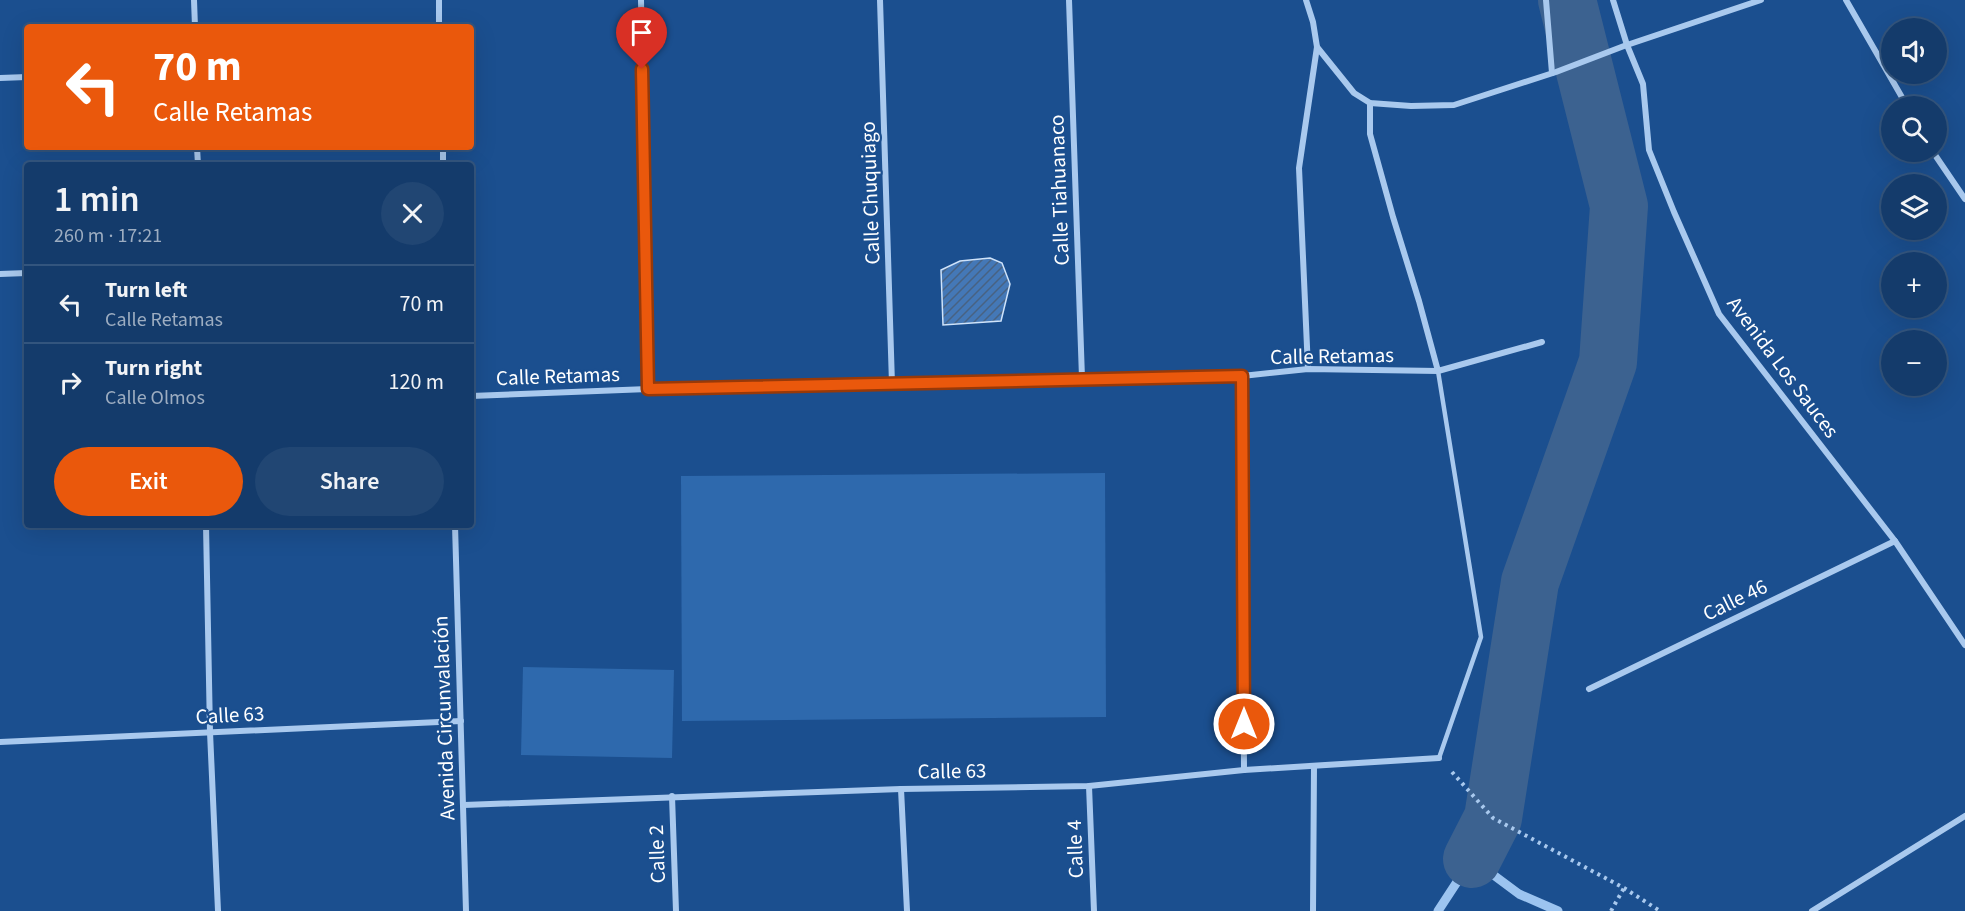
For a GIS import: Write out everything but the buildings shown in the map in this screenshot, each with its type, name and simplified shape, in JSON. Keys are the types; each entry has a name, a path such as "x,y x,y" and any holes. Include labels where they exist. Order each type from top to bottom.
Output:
{"street":[{"path":"194,0 195,24"},
{"path":"439,0 439,24"},
{"path":"641,0 648,389"},
{"name":"Calle Chuquiago","path":"880,0 892,384"},
{"name":"Calle Tiahuanaco","path":"1070,0 1082,378"},
{"path":"1306,0 1313,22 1317,47 1299,168 1308,369"},
{"path":"1546,0 1554,73"},
{"name":"Avenida Los Sauces","path":"1613,0 1626,46 1643,84 1649,150 1719,314 1895,541 1965,645"},
{"path":"1317,47 1354,93 1370,103 1411,106 1454,105 1554,73 1761,0"},
{"path":"1846,0 1901,96"},
{"path":"0,78 24,77"},
{"path":"1370,103 1370,134 1438,371"},
{"path":"1940,162 1965,199"},
{"path":"0,274 24,273"},
{"name":"Calle Retamas","path":"474,396 648,389 1242,376 1308,369 1438,371 1542,342"},
{"path":"1242,376 1244,770"},
{"path":"206,528 210,732 218,911"},
{"name":"Avenida Circunvalación","path":"455,528 466,911"},
{"name":"Calle 46","path":"1589,689 1895,541"},
{"name":"Calle 63","path":"0,742 461,721"},
{"name":"Calle 63","path":"464,805 901,789 1089,786 1244,770 1439,758"},
{"path":"1313,911 1314,766"},
{"name":"Calle 4","path":"1089,786 1094,911"},
{"path":"901,789 907,911"},
{"name":"Calle 2","path":"672,796 676,911"},
{"path":"1812,911 1965,816"}],"lane":[{"path":"1438,371 1481,637 1439,758"}],"path":[{"path":"1439,758 1493,818 1624,888 1660,911"},
{"path":"1611,911 1624,888"}],"shaded area":[{"path":"1105,473 1106,717 682,721 681,476"},
{"path":"523,667 674,670 672,758 521,755"}],"waterway":[{"path":"1472,859 1493,818 1530,582 1608,362 1619,206 1567,0"},
{"path":"1438,911 1472,859 1519,894 1558,911"}],"route":[{"path":"642,69 648,389 1242,376 1244,724"}]}
